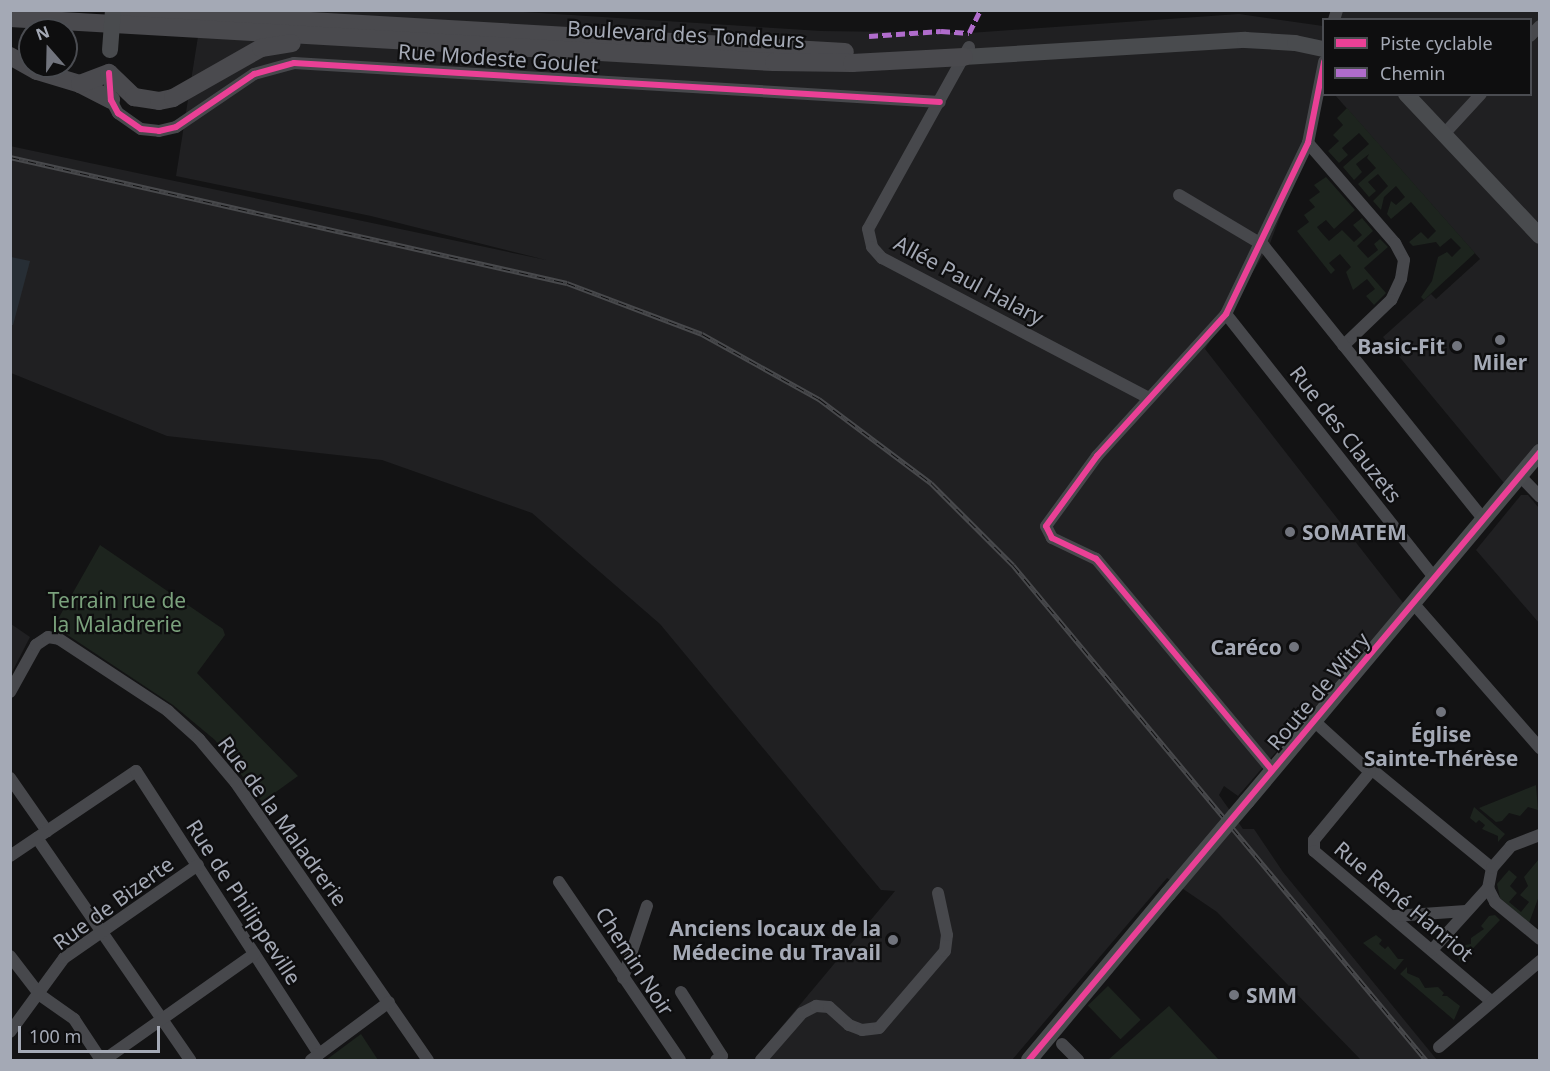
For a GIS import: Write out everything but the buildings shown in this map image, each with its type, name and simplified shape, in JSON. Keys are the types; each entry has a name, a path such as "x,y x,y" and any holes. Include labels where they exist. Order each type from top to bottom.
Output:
{"highway":[{"name":"Boulevard des Tondeurs","path":"121,10 840,52 967,52"},
{"path":"263,10 388,26"},
{"name":"Boulevard des Tondeurs","path":"10,18 553,51 805,63 967,52"},
{"path":"80,84 109,73 134,97 159,101 172,98 246,55 274,45 498,54 553,51"},
{"path":"10,56 53,78 80,84 111,100"}],"main road":[{"path":"109,73 112,10"},
{"path":"967,52 1238,30 1322,39"},
{"path":"967,52 1245,40 1295,43 1322,49"},
{"path":"1408,96 1449,131 1539,224"},
{"path":"1421,96 1539,236"},
{"name":"Route de Witry","path":"1029,1060 1539,452"}],"street":[{"name":"Allée Paul Halary","path":"967,52 868,229 872,247 882,258 1149,398"},
{"name":"Rue Modeste Goulet","path":"111,100 127,122 141,129 159,131 176,127 254,74 294,63 940,102"},
{"path":"1272,770 1096,559 1052,538 1046,526 1071,488 1226,314 1263,245 1308,143 1322,67"},
{"path":"109,73 111,100"},
{"path":"1449,131 1479,96"},
{"path":"1308,143 1395,243 1404,260 1401,279 1391,300 1343,346"},
{"path":"1179,195 1263,245 1483,519"},
{"name":"Rue des Clauzets","path":"1226,314 1434,578"},
{"path":"1520,476 1539,497"},
{"path":"1413,603 1539,748"},
{"name":"Rue de la Maladrerie","path":"10,692 36,645 48,637 59,639 168,711 199,740 236,783 428,1060"},
{"path":"1314,721 1370,772 1375,772 1492,868"},
{"name":"Rue de Philippeville","path":"42,835 136,771 254,954 315,1057"},
{"name":"Rue René Hanriot","path":"1370,772 1312,846 1490,1000"},
{"path":"10,778 100,934 163,1019 190,1060"},
{"path":"10,856 42,835"},
{"path":"1432,950 1488,888 1492,868 1511,846 1539,835"},
{"name":"Rue de Bizerte","path":"10,1032 40,995 64,958 198,865"},
{"name":"Chemin Noir","path":"559,882 680,1060"},
{"path":"1488,888 1495,902 1539,939"},
{"path":"761,1060 802,1013 816,1006 829,1007 849,1025 862,1030 879,1028 945,951 947,935 938,893"},
{"path":"623,978 647,906"},
{"path":"1394,916 1466,911"},
{"path":"10,956 40,995 74,1019 103,1060 254,954"},
{"path":"1438,1047 1490,1000 1539,961"},
{"name":"Chemin Noir","path":"681,992 722,1056 716,1060"},
{"path":"315,1057 389,1002"},
{"path":"1062,1044 1078,1060"}],"shaded area":[{"path":"491,10 821,31 969,33 1239,14 1322,26 1324,96 1308,143 1269,246 1205,349 1404,604 1238,796 1224,786 1219,795 1243,829 1254,829 1283,872 1437,1060 1361,1060 1217,912 1167,878 1012,1060 764,1060 763,1049 895,891 881,890 660,624 532,513 382,460 167,436 11,373 10,146 546,260 371,216 176,176 202,11"},
{"path":"1337,10 1539,11 1539,452 1509,489 1383,337 1431,294 1436,299 1480,259 1336,96 1532,96 1532,18 1335,18"},
{"path":"11,257 30,261 13,325 10,325"},
{"path":"1521,495 1528,495 1539,508 1539,623 1476,550"},
{"path":"11,624 30,637 11,674"}],"green space":[{"path":"1347,108 1475,253 1424,300 1421,297 1432,281 1438,257 1447,252 1452,257 1461,248 1451,238 1440,247 1436,242 1413,246 1409,242 1421,232 1428,239 1436,231 1411,202 1391,219 1387,214 1391,201 1396,205 1405,197 1396,186 1384,197 1381,210 1373,201 1388,186 1378,174 1368,182 1376,191 1369,197 1358,184 1376,168 1367,158 1369,154 1356,164 1362,172 1354,180 1343,167 1369,144 1359,133 1342,148 1348,155 1339,163 1328,151 1339,141 1333,135 1343,125 1337,118"},
{"path":"1326,177 1355,210 1334,229 1326,220 1317,227 1320,231 1329,241 1342,230 1354,242 1362,235 1353,225 1362,218 1373,231 1357,246 1368,258 1378,250 1374,244 1380,239 1388,247 1364,268 1386,293 1374,305 1366,296 1375,289 1367,279 1353,290 1346,272 1351,267 1340,254 1329,263 1335,270 1331,274 1297,231 1309,222 1304,215 1315,207 1309,200 1320,192 1314,185"},
{"name":"Terrain rue de la Maladrerie","path":"100,545 223,629 225,635 197,673 298,776 262,802 215,740 173,705 54,626"},
{"path":"1536,785 1538,810 1528,807 1520,816 1509,813 1502,821 1496,822 1479,808"},
{"path":"1474,807 1505,834 1498,842 1498,836 1482,829 1485,825 1479,820 1476,823 1470,818"},
{"path":"1539,859 1539,896 1529,923 1500,898 1497,884 1509,870 1517,877 1510,886 1517,893 1509,902 1521,912 1529,902 1520,895 1528,886 1524,877"},
{"path":"1495,915 1500,920 1460,962 1457,954 1465,945 1471,944 1471,938 1484,929 1481,926 1489,916"},
{"path":"1376,935 1382,940 1379,944 1385,949 1388,946 1398,959 1404,959 1395,970 1363,943"},
{"path":"1407,967 1407,973 1419,978 1425,988 1438,987 1444,993 1442,996 1447,996 1460,1006 1454,1020 1400,974"},
{"path":"1108,986 1141,1020 1121,1039 1088,1005"},
{"path":"1169,1006 1219,1060 1108,1060"},
{"path":"361,1034 378,1060 326,1060"}],"railway":[{"path":"10,157 567,283 702,334 819,399 931,483 1013,565 1426,1060"}],"marked path":[{"path":"869,36 941,31 969,33 980,10"}],"cycle path":[{"path":"109,73 111,100 118,113 141,129 159,131 176,127 254,74 294,63 940,102"},
{"path":"1272,770 1096,559 1052,538 1046,526 1097,456 1226,314 1308,143 1322,72"},
{"path":"1029,1060 1540,452"}],"place":[{"name":"Miler","path":"1500,340"},
{"name":"Basic-Fit","path":"1457,346"},
{"name":"SOMATEM","path":"1290,532"},
{"name":"Caréco","path":"1294,647"},
{"name":"Église Sainte-Thérèse","path":"1441,712"},
{"name":"Anciens locaux de la Médecine du Travail","path":"893,940"},
{"name":"SMM","path":"1234,995"}]}
